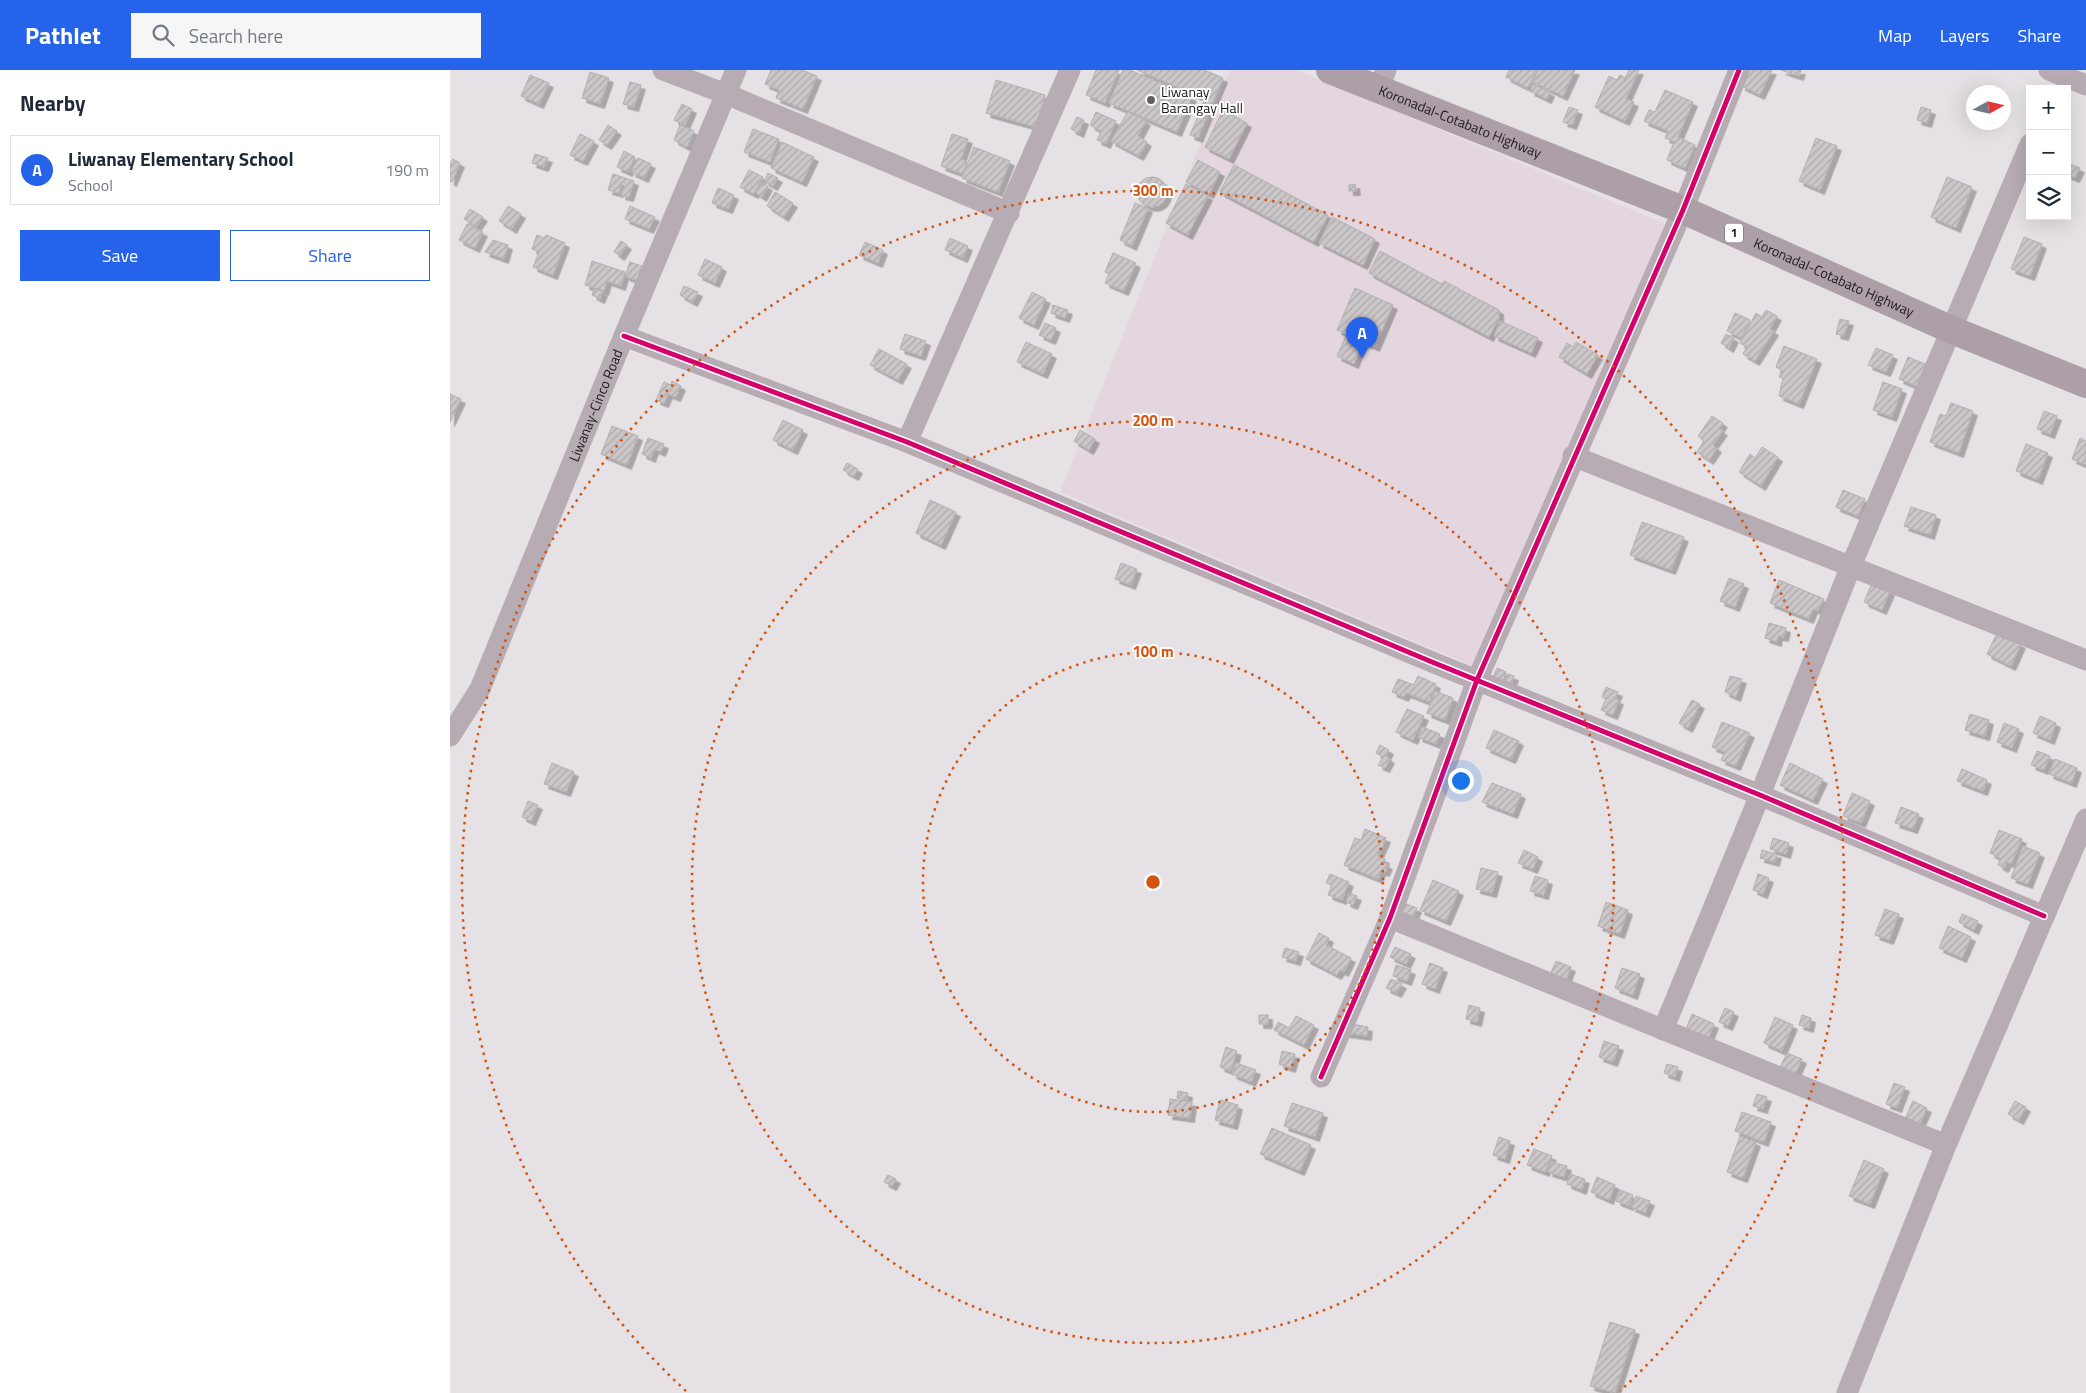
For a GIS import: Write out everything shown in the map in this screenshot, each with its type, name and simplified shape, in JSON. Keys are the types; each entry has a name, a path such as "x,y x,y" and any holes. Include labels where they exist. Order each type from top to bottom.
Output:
{"highway":[{"name":"Koronadal-Cotabato Highway","path":"1330,70 1382,80 1683,210 1952,330 2086,384"}],"street":[{"path":"663,70 726,94 1008,213"},
{"name":"Liwanay-Cinco Road","path":"450,736 480,689 624,336 736,70"},
{"path":"907,442 1070,70"},
{"path":"1321,1077 1390,918 1477,680 1683,210 1739,70"},
{"path":"2055,76 2086,84"},
{"path":"1663,1030 1760,795 1851,566 2026,154"},
{"path":"624,336 907,442 1172,554 1760,795 2044,916"},
{"path":"1574,456 2086,660"},
{"path":"1847,1393 1946,1145 2086,819"},
{"path":"1390,918 1946,1145"}],"shaded area":[{"path":"1230,70 1296,70 1666,224 1478,668 1060,492"}],"building":[{"path":"771,70 802,70 817,76 803,109 776,98 779,90 765,84"},
{"path":"1096,70 1119,70 1105,103 1086,95"},
{"name":"Liwanay Barangay Hall","path":"1123,70 1130,70 1192,97 1177,132 1109,103"},
{"path":"1137,70 1204,70 1223,78 1198,138 1190,135 1205,99"},
{"path":"1509,70 1537,70 1528,88 1506,77"},
{"path":"1538,70 1575,70 1563,96 1533,82"},
{"path":"1629,70 1639,70 1626,99 1634,102 1625,121 1595,107 1609,76 1617,80 1620,75 1625,78"},
{"path":"1748,70 1772,70 1760,95 1741,86"},
{"path":"1781,70 1801,70 1799,76"},
{"path":"590,72 609,78 600,104 582,98"},
{"path":"530,75 549,83 539,104 521,96"},
{"path":"996,80 1045,95 1036,127 986,113"},
{"path":"630,82 641,85 634,107 623,104"},
{"path":"1533,84 1550,92 1547,99 1530,91"},
{"path":"1665,90 1693,102 1678,137 1695,145 1685,168 1667,160 1674,142 1665,138 1668,131 1644,121 1649,110 1655,112"},
{"path":"682,104 692,109 685,125 674,120"},
{"path":"1569,107 1578,110 1572,125 1563,122"},
{"path":"1921,107 1931,110 1927,123 1917,120"},
{"path":"1223,110 1247,123 1229,159 1205,147"},
{"path":"1128,111 1146,121 1138,136 1147,142 1139,156 1111,141"},
{"path":"1096,112 1116,121 1106,144 1097,140 1101,131 1090,125"},
{"path":"1077,117 1084,120 1079,133 1071,129"},
{"path":"608,125 617,131 607,145 599,140"},
{"path":"680,125 694,131 687,147 674,140"},
{"path":"753,129 779,139 770,162 744,152"},
{"path":"580,134 594,141 583,161 570,155"},
{"path":"952,134 968,139 961,159 967,162 963,174 941,166"},
{"path":"1816,138 1837,146 1820,190 1799,181"},
{"path":"782,142 814,157 802,182 771,168"},
{"path":"974,147 1010,161 998,192 962,178"},
{"path":"624,151 635,157 628,172 617,167"},
{"path":"535,154 548,158 544,167 532,163"},
{"path":"638,158 651,164 644,178 631,172"},
{"path":"453,159 460,163 452,182 450,181 450,164"},
{"path":"1198,160 1220,172 1209,194 1186,182"},
{"path":"1234,165 1328,215 1314,242 1220,192"},
{"path":"2071,165 2080,168 2075,178 2071,176"},
{"path":"749,170 763,177 754,194 740,187"},
{"path":"768,173 778,178 773,186 764,181"},
{"path":"613,174 634,181 629,197 621,195 624,186 621,185 619,193 608,190"},
{"path":"1152,177 1163,181 1167,192 1163,203 1152,207 1141,203 1137,192 1141,181"},
{"path":"1947,177 1972,187 1956,228 1931,217"},
{"path":"762,183 768,186 762,197 756,193"},
{"path":"1186,184 1208,196 1188,235 1166,223"},
{"path":"1355,184 1356,191 1349,191 1349,185"},
{"path":"718,188 734,195 728,209 712,203"},
{"path":"775,192 793,203 784,217 767,206"},
{"path":"1135,203 1148,208 1132,246 1120,240"},
{"path":"508,206 521,214 512,229 499,221"},
{"path":"630,206 655,217 649,229 625,219"},
{"path":"470,209 483,217 476,227 464,219"},
{"path":"1332,217 1375,239 1363,265 1319,243"},
{"path":"467,224 483,232 475,248 459,240"},
{"path":"537,235 544,238 546,235 565,243 553,275 533,267 539,252 532,249"},
{"path":"2024,237 2042,244 2030,276 2011,269"},
{"path":"950,238 968,246 963,258 945,250"},
{"path":"493,240 508,245 504,259 485,252"},
{"path":"621,241 627,245 620,256 614,252"},
{"path":"865,242 883,250 878,263 859,255"},
{"path":"1380,251 1442,284 1444,281 1499,310 1499,318 1489,337 1369,273"},
{"path":"1113,253 1136,263 1124,291 1105,283 1109,274 1105,272"},
{"path":"705,259 722,267 715,283 698,275"},
{"path":"592,261 625,272 621,286 607,281 604,291 585,285"},
{"path":"630,262 647,268 642,282 625,276"},
{"path":"684,286 698,292 693,302 680,295"},
{"path":"595,288 603,292 600,299 592,295"},
{"path":"1355,288 1393,305 1375,347 1337,330"},
{"path":"1032,292 1046,299 1034,325 1019,318"},
{"path":"1053,305 1068,310 1065,318 1051,313"},
{"path":"1766,310 1777,316 1770,329 1774,331 1755,361 1743,354 1747,347 1740,343 1756,313 1762,317"},
{"path":"1735,313 1750,320 1741,338 1727,331"},
{"path":"1840,319 1849,321 1844,336 1836,334"},
{"path":"1500,321 1538,338 1531,353 1494,336"},
{"path":"1045,323 1056,328 1051,340 1039,335"},
{"path":"905,334 926,341 921,356 900,349"},
{"path":"1726,334 1734,338 1729,348 1721,343"},
{"path":"1346,336 1362,344 1354,364 1337,356"},
{"path":"1026,342 1052,354 1043,374 1017,362"},
{"path":"1576,342 1598,355 1587,374 1559,357 1567,343 1573,347"},
{"path":"1784,346 1817,359 1799,404 1779,396 1783,378 1779,377 1782,370 1776,367"},
{"path":"1876,348 1893,355 1886,372 1868,365"},
{"path":"879,349 907,364 898,380 870,365"},
{"path":"1908,357 1930,366 1921,388 1899,379"},
{"path":"672,381 681,386 676,397 668,394 664,403 656,400 664,382 671,385"},
{"path":"1883,382 1902,389 1892,417 1873,410"},
{"path":"450,394 461,399 450,422"},
{"path":"1951,403 1973,411 1959,453 1930,442 1940,414 1946,416"},
{"path":"2044,411 2057,416 2050,434 2037,429"},
{"path":"1712,416 1723,423 1719,429 1723,431 1713,445 1717,448 1709,460 1697,452 1704,441 1698,436"},
{"path":"783,420 803,430 793,450 773,440"},
{"path":"612,426 638,436 627,465 601,454"},
{"path":"1080,430 1095,439 1089,450 1074,441"},
{"path":"648,438 664,444 661,452 654,449 651,458 642,454"},
{"path":"2080,438 2086,441 2086,465 2072,459"},
{"path":"2026,444 2048,453 2038,480 2016,471"},
{"path":"1762,447 1778,457 1761,486 1739,472 1750,454 1755,458"},
{"path":"847,463 858,469 854,476 843,470"},
{"path":"1843,490 1865,499 1858,516 1836,507"},
{"path":"930,500 956,512 941,545 916,533"},
{"path":"1911,507 1936,515 1930,535 1904,526"},
{"path":"1642,522 1684,537 1671,570 1630,555"},
{"path":"1121,563 1137,569 1131,585 1115,579"},
{"path":"1729,578 1744,584 1735,607 1720,601"},
{"path":"1779,580 1824,599 1818,611 1813,609 1809,619 1770,603"},
{"path":"1872,583 1890,591 1882,610 1864,602"},
{"path":"1769,623 1786,628 1784,637 1778,636 1777,642 1765,638"},
{"path":"1997,633 2021,644 2011,666 1987,654"},
{"path":"1497,668 1506,672 1501,686 1491,682"},
{"path":"1508,674 1514,676 1511,685 1505,682"},
{"path":"1418,676 1436,684 1429,702 1406,693 1404,697 1392,692 1398,679 1414,685"},
{"path":"1730,676 1742,679 1736,697 1725,692"},
{"path":"1606,687 1618,692 1615,699 1619,700 1613,715 1601,710 1606,699 1602,697"},
{"path":"1435,691 1453,698 1445,720 1427,713"},
{"path":"1692,700 1700,704 1688,728 1679,723"},
{"path":"1407,709 1424,716 1413,740 1396,732"},
{"path":"1970,714 1989,720 1985,736 1965,730"},
{"path":"2040,716 2056,723 2050,740 2033,733"},
{"path":"1722,722 1750,733 1736,766 1721,760 1725,752 1712,747"},
{"path":"2004,723 2019,729 2012,748 1997,742"},
{"path":"1422,727 1440,734 1436,744 1418,737"},
{"path":"1494,730 1519,741 1511,759 1486,748"},
{"path":"1380,745 1389,750 1386,756 1390,759 1385,768 1378,765 1383,757 1376,753"},
{"path":"2037,751 2050,756 2044,770 2031,765"},
{"path":"2055,759 2077,768 2072,783 2049,774"},
{"path":"552,763 574,772 566,792 544,784"},
{"path":"1790,763 1823,779 1813,800 1780,785"},
{"path":"1962,769 1987,780 1983,791 1957,781"},
{"path":"1492,783 1521,794 1513,814 1482,802"},
{"path":"1852,793 1870,801 1861,823 1843,816"},
{"path":"528,801 538,805 531,821 522,817"},
{"path":"1901,807 1919,814 1913,829 1895,823"},
{"path":"1365,829 1386,838 1378,856 1385,859 1384,863 1388,865 1385,872 1381,871 1378,879 1344,865 1355,838 1361,840"},
{"path":"1999,830 2022,839 2011,864 2007,862 2004,868 1998,865 2000,858 1990,853"},
{"path":"1773,838 1789,843 1786,854 1770,849"},
{"path":"2023,846 2040,853 2028,884 2011,878"},
{"path":"1524,850 1538,857 1533,869 1518,863"},
{"path":"1762,850 1777,854 1775,862 1760,858"},
{"path":"1481,868 1498,872 1492,893 1476,889"},
{"path":"1330,874 1349,882 1342,900 1328,895 1332,885 1326,883"},
{"path":"1758,874 1769,878 1763,894 1753,890"},
{"path":"1535,876 1548,880 1544,895 1530,891"},
{"path":"1433,880 1459,891 1446,921 1420,910"},
{"path":"1349,893 1357,896 1353,905 1346,902"},
{"path":"1401,902 1417,908 1412,921 1396,915"},
{"path":"1606,902 1628,910 1620,934 1598,926"},
{"path":"1885,909 1899,914 1889,940 1875,935"},
{"path":"1962,914 1978,921 1974,930 1959,922"},
{"path":"1948,926 1971,937 1962,958 1939,948"},
{"path":"1319,933 1329,938 1326,945 1351,958 1344,972 1340,970 1337,975 1306,959"},
{"path":"1395,947 1411,954 1406,964 1390,957"},
{"path":"1285,948 1299,952 1296,961 1282,957"},
{"path":"1556,961 1571,967 1565,982 1550,975"},
{"path":"1430,963 1443,968 1435,989 1422,984"},
{"path":"1396,965 1411,970 1407,981 1393,976"},
{"path":"1622,968 1640,974 1633,995 1615,988"},
{"path":"1391,979 1402,984 1397,993 1386,988"},
{"path":"1469,1005 1480,1008 1477,1022 1466,1019"},
{"path":"1725,1008 1734,1012 1728,1026 1719,1022"},
{"path":"1692,1014 1714,1024 1706,1044 1684,1034"},
{"path":"1259,1015 1268,1015 1268,1024 1259,1024"},
{"path":"1802,1015 1811,1018 1809,1028 1799,1025"},
{"path":"1296,1016 1314,1025 1304,1045 1274,1030 1278,1022 1289,1028"},
{"path":"1775,1017 1793,1025 1782,1051 1764,1043"},
{"path":"1346,1023 1368,1027 1367,1036 1345,1033"},
{"path":"1604,1041 1619,1046 1613,1062 1599,1057"},
{"path":"1226,1047 1237,1051 1231,1071 1220,1067"},
{"path":"1282,1051 1295,1054 1291,1068 1279,1064"},
{"path":"1787,1053 1802,1059 1794,1077 1779,1070"},
{"path":"1236,1063 1256,1070 1251,1082 1232,1074"},
{"path":"1667,1064 1678,1067 1675,1077 1664,1073"},
{"path":"1894,1083 1905,1087 1897,1108 1886,1104"},
{"path":"1178,1091 1188,1093 1187,1100 1177,1098"},
{"path":"1757,1094 1767,1097 1763,1109 1753,1106"},
{"path":"1170,1099 1192,1102 1190,1118 1168,1115"},
{"path":"1220,1100 1238,1105 1233,1125 1215,1120"},
{"path":"1913,1101 1927,1108 1919,1126 1905,1119"},
{"path":"2015,1101 2026,1107 2019,1120 2008,1114"},
{"path":"1292,1103 1323,1113 1315,1137 1284,1126"},
{"path":"1742,1112 1771,1122 1764,1142 1735,1131"},
{"path":"1272,1128 1311,1145 1300,1171 1260,1154"},
{"path":"1740,1136 1756,1142 1743,1178 1727,1172"},
{"path":"1499,1137 1510,1141 1505,1159 1493,1155"},
{"path":"1534,1149 1552,1156 1545,1172 1527,1165"},
{"path":"1864,1160 1884,1169 1870,1204 1849,1196"},
{"path":"1551,1162 1567,1166 1564,1177 1548,1172"},
{"path":"1570,1174 1585,1179 1582,1190 1567,1184"},
{"path":"888,1175 896,1179 892,1186 884,1182"},
{"path":"1597,1177 1615,1185 1609,1200 1591,1192"},
{"path":"1620,1190 1633,1195 1629,1206 1616,1201"},
{"path":"1636,1196 1650,1201 1645,1213 1631,1207"},
{"path":"1610,1322 1635,1330 1615,1393 1590,1386"}],"cycle path":[{"path":"1321,1077 1390,918 1477,680 1683,210 1739,70"},
{"path":"624,336 907,442 1432,662 1760,795 2044,916"}],"place":[{"name":"Liwanay Barangay Hall","path":"1151,100"},
{"name":"Liwanay Elementary School","path":"1362,358"}]}
